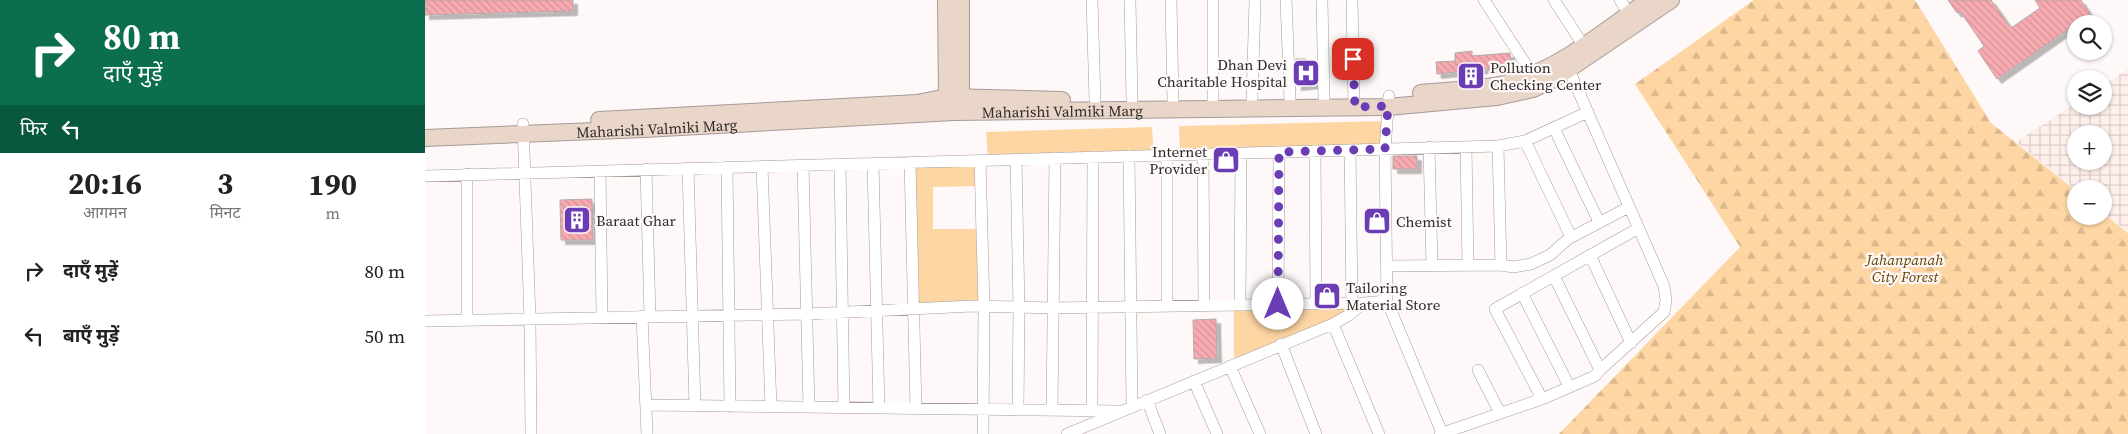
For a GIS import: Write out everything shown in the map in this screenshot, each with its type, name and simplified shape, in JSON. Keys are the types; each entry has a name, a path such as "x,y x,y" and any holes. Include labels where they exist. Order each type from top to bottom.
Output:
{"street":[{"path":"946,0 954,102"},
{"path":"954,102 961,0"},
{"path":"1092,0 1095,100"},
{"path":"1130,0 1132,100"},
{"path":"1171,0 1173,100"},
{"path":"1213,0 1213,102"},
{"path":"1252,100 1255,0"},
{"path":"1285,0 1290,100"},
{"path":"1322,0 1324,99"},
{"path":"1352,0 1354,103"},
{"path":"1483,0 1536,80"},
{"path":"1554,0 1583,46"},
{"name":"Maharishi Valmiki Marg","path":"1566,64 1625,7 1649,0"},
{"name":"Maharishi Valmiki Marg","path":"954,102 1354,103 1388,101 1536,80 1566,64 1671,0"},
{"path":"1388,101 1385,149 1387,301 1441,433 1543,399 1595,376 1665,312 1667,300 1664,286 1637,229 1566,64"},
{"name":"Maharishi Valmiki Marg","path":"425,138 523,129 954,102 1173,100 1213,102 1324,99 1354,103"},
{"path":"425,176 1498,146 1525,141 1588,112"},
{"path":"1554,128 1599,222"},
{"name":"Maharishi Valmiki Marg","path":"425,129 523,129"},
{"path":"523,129 530,318 531,434"},
{"path":"1525,141 1571,237"},
{"path":"1498,146 1501,265"},
{"path":"1429,147 1432,265"},
{"path":"1466,147 1469,266"},
{"path":"1073,433 1120,411 1333,324 1349,315 1358,303 1350,150"},
{"path":"1315,151 1315,303"},
{"path":"1278,304 1279,152"},
{"path":"1240,304 1241,153"},
{"path":"1203,154 1204,305"},
{"path":"1167,155 1167,305"},
{"path":"1129,156 1132,406"},
{"path":"1092,411 1093,157"},
{"path":"1052,410 1055,158"},
{"path":"1016,159 1019,307 1018,410"},
{"path":"980,160 984,307 983,434"},
{"path":"911,162 916,409"},
{"path":"873,163 879,408"},
{"path":"840,164 844,408"},
{"path":"803,165 809,408"},
{"path":"762,166 771,407"},
{"path":"727,167 730,406"},
{"path":"688,168 695,406"},
{"path":"646,169 647,434"},
{"path":"600,171 602,317"},
{"path":"467,174 467,320"},
{"path":"1387,266 1501,265 1513,267 1531,264 1550,255 1571,237 1629,207"},
{"path":"1543,399 1495,309 1637,229"},
{"path":"1590,255 1631,343"},
{"path":"1554,276 1600,370"},
{"path":"1523,293 1569,386"},
{"path":"425,321 807,314 984,307 1131,307 1387,301"},
{"path":"1333,324 1379,434"},
{"path":"1281,344 1316,434"},
{"path":"1230,366 1260,434"},
{"path":"1478,370 1500,413"},
{"path":"1193,381 1217,434"},
{"path":"1147,400 1160,434"},
{"path":"646,406 1120,411"}],"shaded area":[{"path":"2128,69 2128,232 2112,219 2112,180 2067,180 2067,183 2016,142 2067,109 2067,115 2112,115 2112,80"}],"green space":[{"name":"Jahanpanah City Forest","path":"1754,0 1915,0 1991,123 2067,184 2067,225 2112,225 2112,220 2128,233 2128,434 1559,434 1740,247 1635,84"},
{"path":"1385,121 1384,147 1180,152 1179,126"},
{"path":"1152,127 1154,153 988,158 986,132"},
{"path":"977,163 978,186 933,187 933,229 980,229 982,304 916,307 914,165"},
{"path":"1355,306 1347,313 1234,360 1234,308"}],"building":[{"path":"425,0 573,0 573,11 425,15"},
{"path":"1948,0 1991,0 2011,28 2040,8 2035,0 2081,0 2090,14 2067,15 2067,30 1997,79 1978,51 1984,46 1960,11 1957,13"},
{"path":"1472,51 1472,56 1510,53 1511,66 1437,74 1436,62 1455,61 1455,53"},
{"path":"1296,59 1306,59 1307,67 1316,66 1316,84 1297,86"},
{"path":"1393,156 1417,156 1417,169 1393,169"},
{"name":"Baraat Ghar","path":"592,199 593,240 561,240 560,200"},
{"path":"1216,319 1217,358 1194,359 1193,320"}],"place":[{"name":"Dhan Devi Charitable Hospital","path":"1306,73"},
{"name":"Pollution Checking Center","path":"1471,76"},
{"name":"Internet Provider","path":"1226,160"},
{"name":"Baraat Ghar","path":"577,220"},
{"name":"Chemist","path":"1377,221"},
{"name":"Tailoring Material Store","path":"1327,296"}],"route":[{"path":"1278,304 1279,152 1385,149 1388,106 1355,107 1353,59"}]}
